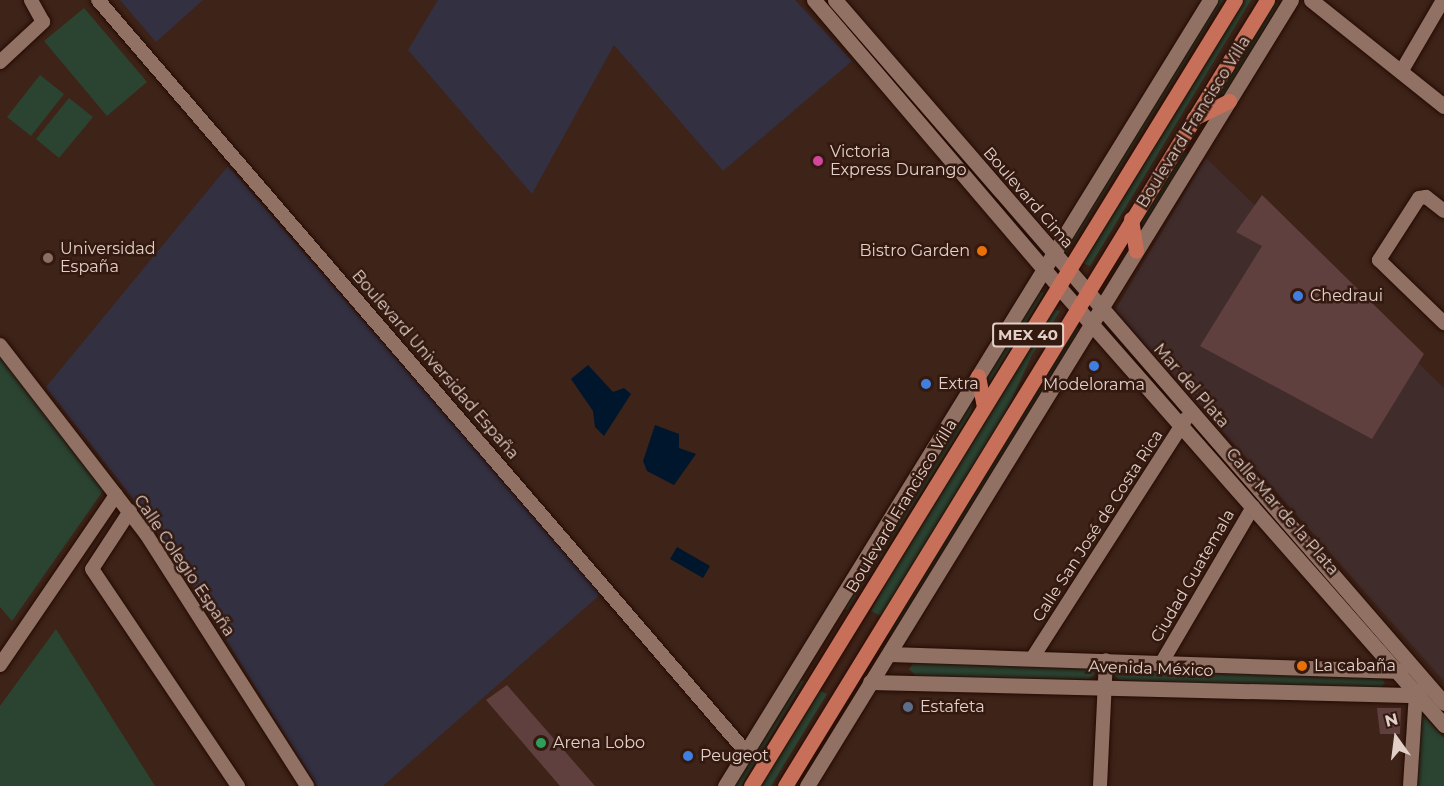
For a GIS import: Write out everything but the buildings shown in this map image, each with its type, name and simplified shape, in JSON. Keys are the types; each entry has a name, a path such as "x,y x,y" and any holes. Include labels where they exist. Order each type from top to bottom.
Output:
{"main road":[{"name":"Boulevard Cima","path":"814,0 1092,324"},
{"name":"Boulevard Cima","path":"835,0 1101,310"},
{"name":"Boulevard Francisco Villa","path":"725,786 1210,0"},
{"name":"Boulevard Francisco Villa","path":"751,786 1235,0"},
{"name":"Boulevard Francisco Villa","path":"784,786 1267,0"},
{"name":"Boulevard Francisco Villa","path":"807,786 1291,0"},
{"path":"1311,0 1444,106"},
{"path":"1194,118 1229,101"},
{"path":"1131,219 1136,251"},
{"name":"Mar del Plata","path":"1101,310 1186,419 1413,669 1423,690 1444,703"},
{"name":"Calle Mar de la Plata","path":"1092,324 1186,419 1252,507 1397,672 1423,690 1444,725"},
{"path":"978,376 984,406"},
{"name":"Avenida México","path":"889,654 1033,657 1397,672 1413,669"},
{"name":"Avenida México","path":"870,682 1423,690"}],"street":[{"name":"Boulevard Universidad España","path":"98,0 746,752"},
{"path":"1401,72 1443,0"},
{"path":"0,62 43,22 33,3"},
{"path":"1444,211 1422,197 1379,260 1444,323"},
{"name":"Calle Colegio España","path":"0,345 130,511 307,786"},
{"name":"Calle San José de Costa Rica","path":"1033,657 1186,419"},
{"path":"0,665 116,495"},
{"name":"Ciudad Guatemala","path":"1162,662 1252,507"},
{"path":"130,511 92,569 238,786"},
{"path":"1100,786 1106,660"},
{"path":"1410,786 1423,690"}],"shaded area":[{"path":"120,0 203,0 156,42"},
{"path":"438,0 795,0 852,61 723,171 614,45 532,194 408,50"},
{"path":"1206,158 1444,388 1444,681 1115,310"},
{"path":"228,166 602,593 383,786 317,786 160,533 46,387"}],"green space":[{"path":"1214,0 1223,0 1065,256 1061,251"},
{"path":"1235,0 1251,0 1090,266 1082,263"},
{"path":"1271,1 1279,4 1223,97 1208,103"},
{"path":"84,8 147,82 107,116 44,41"},
{"path":"40,75 64,94 31,136 7,117"},
{"path":"69,98 93,117 59,158 36,139"},
{"path":"1181,149 1188,155 1138,237 1137,223"},
{"path":"1037,290 1044,293 986,389 988,370"},
{"path":"1053,309 1060,311 1032,355 1005,414 881,616 871,611 916,527"},
{"path":"1072,326 1080,329 892,635 884,632"},
{"path":"0,357 105,488 12,621 0,607"},
{"path":"974,391 971,413 847,610 841,608"},
{"path":"56,629 155,786 0,786 0,706"},
{"path":"916,660 1094,668 1095,674 1089,679 917,677 909,669"},
{"path":"1119,667 1381,677 1385,683 1377,692 1120,680 1113,674"},
{"path":"794,679 804,681 741,786 730,786"},
{"path":"816,689 827,694 771,786 756,786"},
{"path":"1420,711 1444,738 1444,786 1417,786"}],"water":[{"path":"588,365 613,392 624,388 631,394 604,436 595,427 593,411 571,379"},
{"path":"655,425 679,434 679,448 696,454 674,485 647,471 643,461"},
{"path":"677,547 710,566 703,578 670,559"}],"place":[{"name":"Victoria Express Durango","path":"818,161"},
{"name":"Bistro Garden","path":"982,251"},
{"name":"Universidad España","path":"48,258"},
{"name":"Chedraui","path":"1298,296"},
{"name":"Modelorama","path":"1094,366"},
{"name":"Extra","path":"926,384"},
{"name":"La cabaña","path":"1302,666"},
{"name":"Estafeta","path":"908,707"},
{"name":"Arena Lobo","path":"541,743"},
{"name":"Peugeot","path":"688,756"}]}
